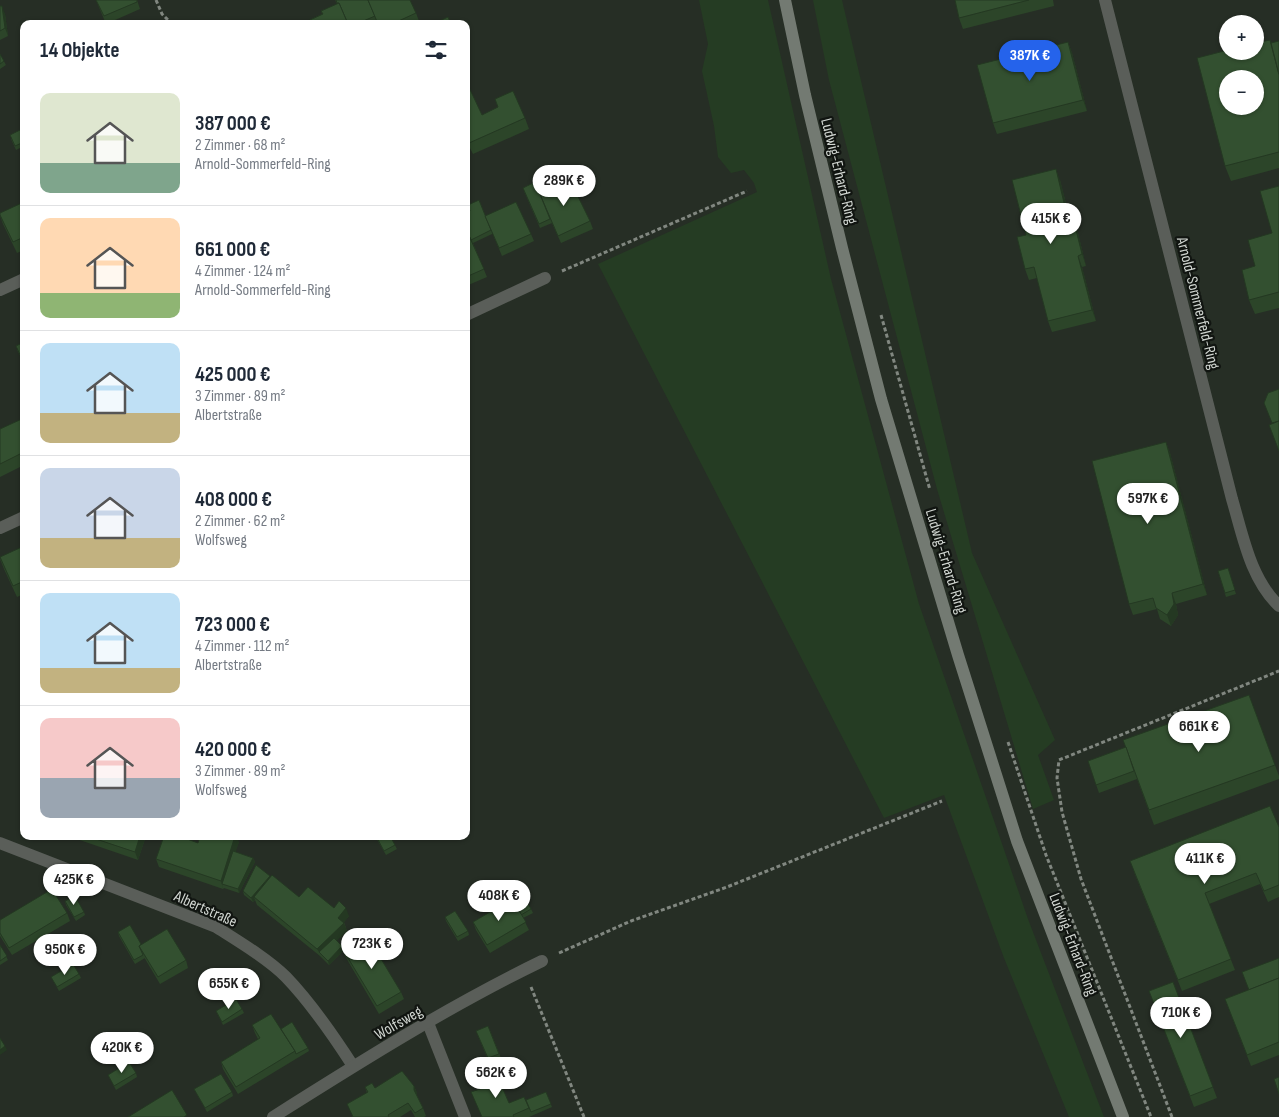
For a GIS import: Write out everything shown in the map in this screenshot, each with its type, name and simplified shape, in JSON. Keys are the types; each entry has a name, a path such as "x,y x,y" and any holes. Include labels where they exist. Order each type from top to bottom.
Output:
{"main road":[{"name":"Ludwig-Erhard-Ring","path":"785,0 805,95 847,266 882,399 952,636 1017,841 1123,1117"}],"street":[{"name":"Arnold-Sommerfeld-Ring","path":"1105,0 1232,499 1255,573 1279,606"},
{"path":"470,313 545,278"},
{"path":"0,290 20,282"},
{"path":"0,528 20,519"},
{"name":"Albertstraße","path":"0,843 216,928 243,944 285,976 329,1028 353,1066"},
{"name":"Wolfsweg","path":"273,1117 353,1066 428,1022 542,961"},
{"path":"428,1022 465,1117"}],"path":[{"path":"156,0 162,14 168,20"},
{"path":"545,278 747,190"},
{"path":"879,308 930,490"},
{"path":"1172,1117 1081,880 1062,812 1057,778 1059,760 1279,672"},
{"path":"1005,735 1046,855 1151,1117"},
{"path":"542,961 631,921 727,887 942,801"},
{"path":"524,970 584,1117"}],"green space":[{"path":"699,0 768,0 831,279 919,604 1028,919 1104,1117 1069,1117 1004,958 944,795 884,818 598,264 757,192 754,183 744,170 731,173 718,157 714,126 702,71 708,44"},
{"path":"813,0 842,0 972,553 1055,740 1038,755 1054,800 1033,809 937,489 829,80"}],"building":[{"path":"96,0 137,0 137,2 104,16"},
{"path":"336,0 368,0 375,16 366,20 346,20 339,3"},
{"path":"368,0 410,0 416,13 401,20 376,20"},
{"path":"955,0 1029,0 959,18"},
{"path":"339,3 346,20 310,20 323,14 321,11"},
{"path":"0,6 2,6 5,28 0,31"},
{"path":"1270,40 1279,75 1279,152 1225,166 1197,58 1219,52 1219,60 1264,60 1264,41"},
{"path":"1279,41 1279,74 1271,43"},
{"path":"1068,42 1083,100 993,123 977,65"},
{"path":"0,54 4,61 0,64"},
{"path":"470,90 482,115 498,107 495,99 513,91 525,118 470,143"},
{"path":"20,130 20,144 15,146 10,135"},
{"path":"1056,169 1069,224 1074,222 1082,254 1078,256 1092,310 1048,321 1034,267 1025,269 1017,237 1026,235 1012,180"},
{"path":"569,178 590,221 558,236 539,192"},
{"path":"535,182 550,219 539,224 523,188"},
{"path":"1279,186 1279,292 1249,300 1242,270 1255,266 1248,240 1272,233 1260,191"},
{"path":"479,200 491,230 471,240 470,238 470,204"},
{"path":"516,202 531,234 499,248 485,216"},
{"path":"20,204 20,239 13,242 0,213"},
{"path":"470,238 484,269 470,275"},
{"path":"20,344 20,355 16,346"},
{"path":"1279,389 1279,421 1272,423 1264,403 1268,393"},
{"path":"20,420 20,454 0,464 0,429"},
{"path":"1279,421 1279,451 1269,425"},
{"path":"1166,442 1203,584 1172,593 1174,604 1167,615 1156,608 1153,598 1129,604 1092,461"},
{"path":"20,548 20,583 13,586 0,557"},
{"path":"1228,568 1235,590 1225,593 1218,571"},
{"path":"1249,695 1275,765 1149,810 1123,740"},
{"path":"1126,747 1134,771 1096,785 1088,761"},
{"path":"1270,806 1279,827 1279,885 1264,891 1256,873 1205,893 1231,959 1178,980 1130,861"},
{"path":"99,840 139,840 135,852"},
{"path":"163,840 190,840 198,843 199,840 234,840 221,881 156,859"},
{"path":"378,840 392,840 395,845 384,851"},
{"path":"233,851 253,858 238,889 222,884"},
{"path":"256,865 270,876 251,898 243,891"},
{"path":"272,875 299,897 308,887 334,908 339,901 346,908 338,918 344,923 317,949 254,897"},
{"path":"519,887 531,909 521,915 512,899 506,903 502,896"},
{"path":"52,889 67,913 9,948 0,933 0,920"},
{"path":"75,896 84,912 74,917 65,901"},
{"path":"512,899 526,922 487,945 473,922"},
{"path":"455,911 468,931 457,937 445,917"},
{"path":"130,925 141,944 139,946 143,955 134,960 118,932"},
{"path":"167,929 186,960 158,977 139,946"},
{"path":"366,934 401,992 377,1006 342,948"},
{"path":"334,938 342,946 328,961 319,952"},
{"path":"0,945 7,956 0,961"},
{"path":"1279,958 1279,978 1249,990 1242,972"},
{"path":"73,964 79,974 57,987 51,977"},
{"path":"1279,978 1279,1042 1247,1055 1225,999"},
{"path":"1173,982 1213,1087 1190,1096 1149,991"},
{"path":"236,999 242,1009 222,1022 216,1011"},
{"path":"271,1014 295,1051 236,1087 221,1062 260,1038 252,1025"},
{"path":"292,1022 308,1048 296,1054 281,1029"},
{"path":"488,1026 499,1054 488,1058 476,1031"},
{"path":"0,1038 5,1046 0,1050"},
{"path":"129,1062 136,1073 114,1086 108,1075"},
{"path":"402,1071 414,1086 414,1090 423,1108 415,1113 408,1103 388,1115 389,1117 353,1117 347,1104 368,1092 365,1087 372,1083 375,1088"},
{"path":"495,1071 509,1103 524,1097 529,1108 513,1115 514,1117 482,1117 471,1092 483,1088 479,1078"},
{"path":"221,1074 232,1092 205,1108 194,1089"},
{"path":"1279,1077 1279,1094 1274,1079"},
{"path":"172,1090 187,1115 184,1117 128,1117"},
{"path":"546,1092 551,1104 531,1112 526,1100"}]}
